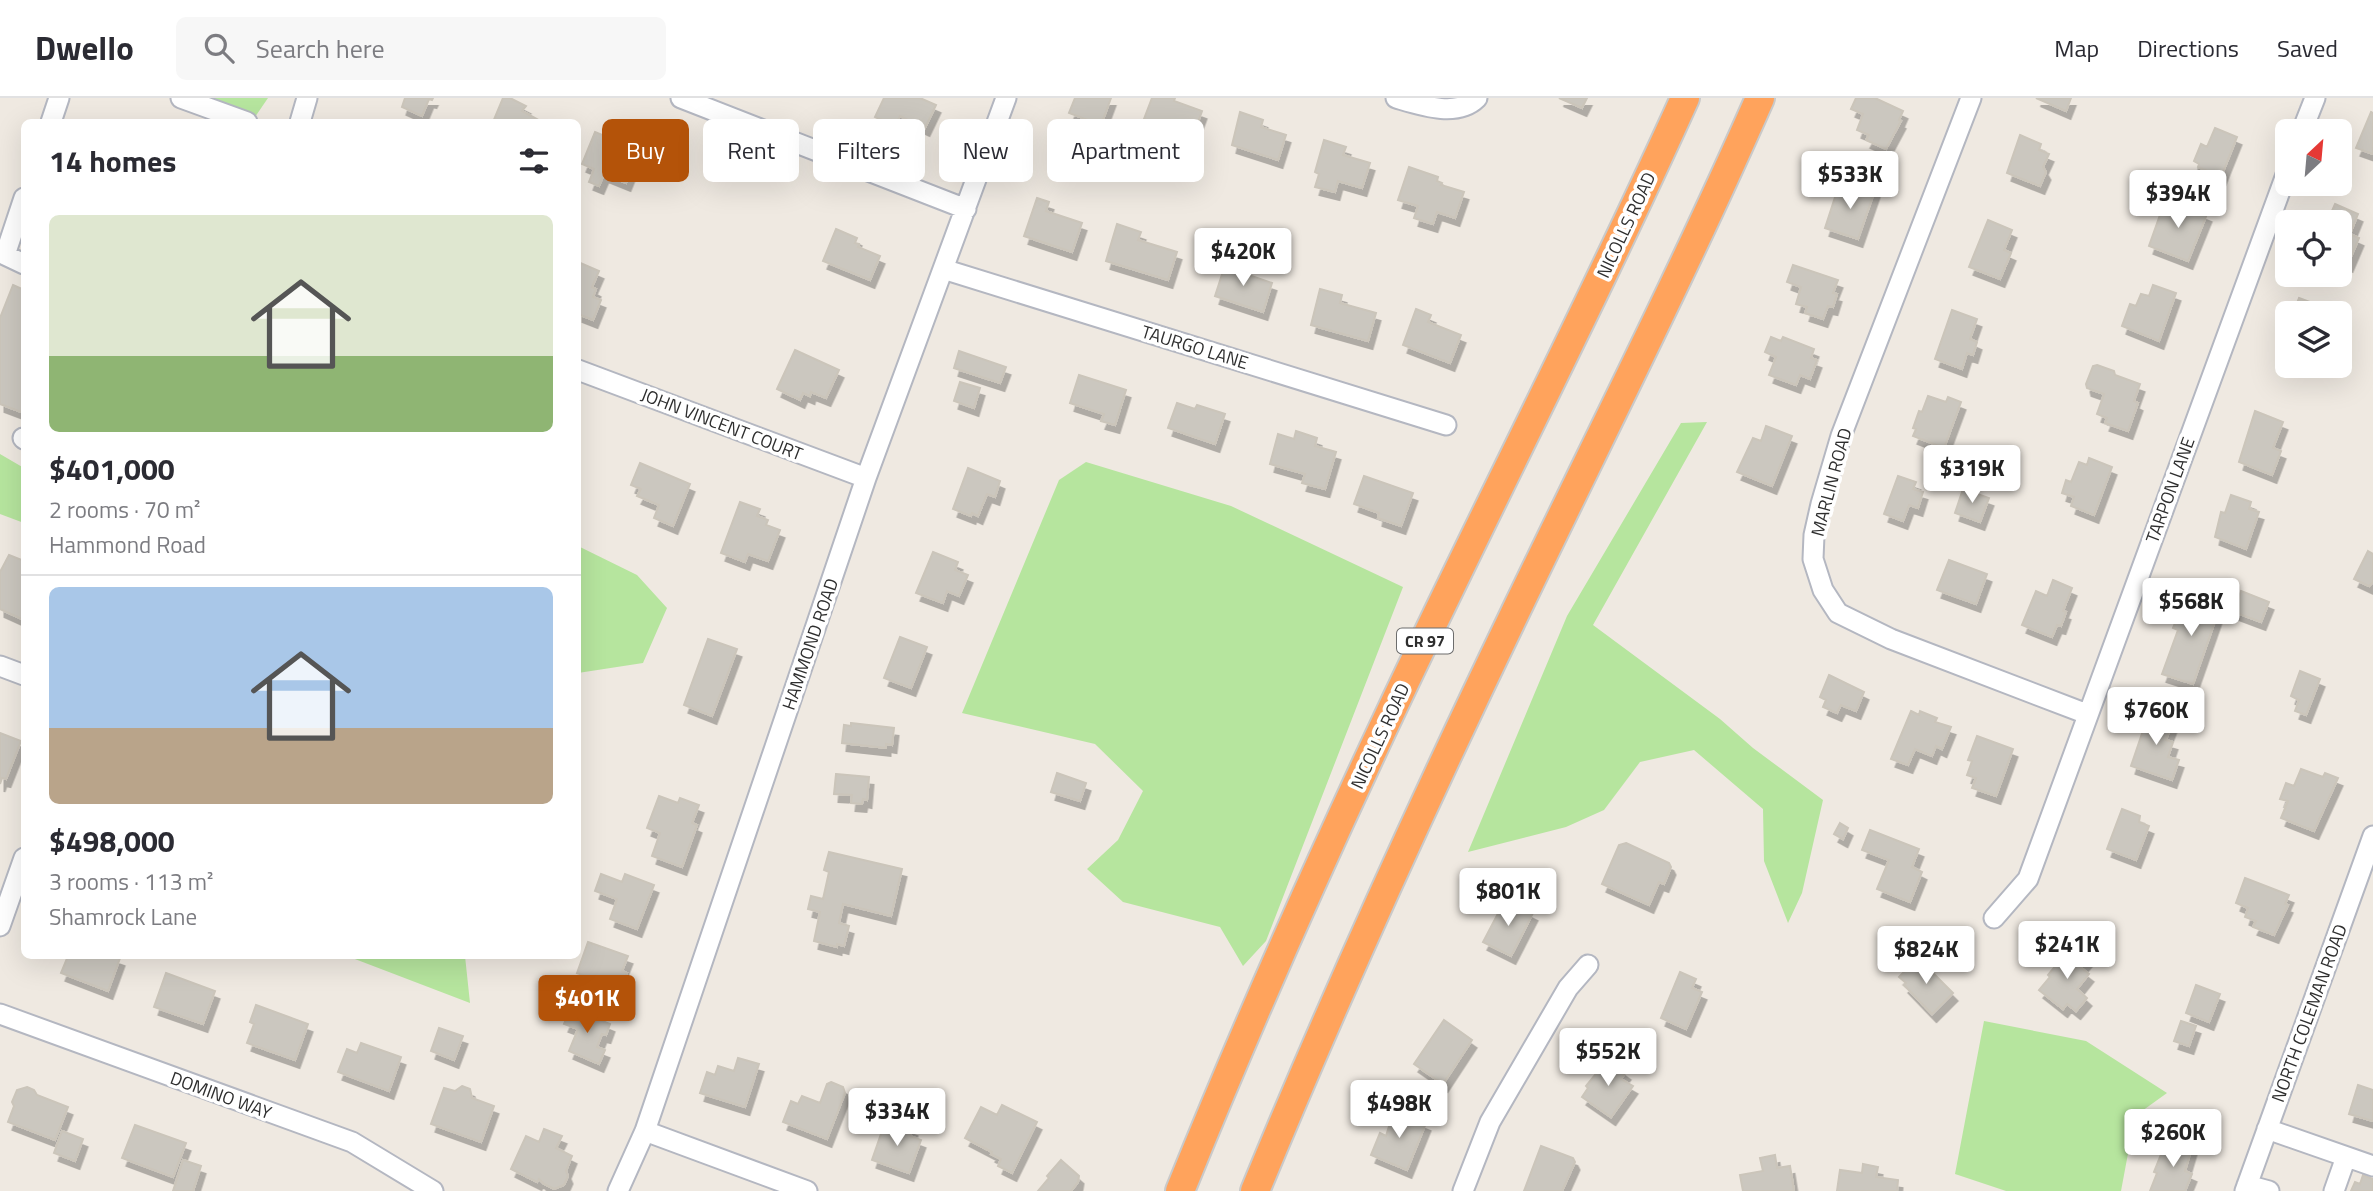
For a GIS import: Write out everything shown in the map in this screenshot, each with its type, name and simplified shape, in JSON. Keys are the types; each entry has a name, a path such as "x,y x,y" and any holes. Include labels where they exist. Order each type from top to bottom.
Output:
{"highway":[{"name":"NICOLLS ROAD","path":"1180,1191 1270,975 1375,745 1623,235 1685,98"},
{"path":"1255,1191 1332,1009 1441,769 1704,226 1760,98"}],"street":[{"path":"52,119 60,98"},
{"path":"181,98 239,119"},
{"path":"301,119 307,98"},
{"path":"681,98 966,209"},
{"name":"HAMMOND ROAD","path":"618,1191 645,1131 866,478 1006,98"},
{"path":"1396,98 1443,109 1471,103 1477,98"},
{"name":"MARLIN ROAD","path":"1971,98 1841,436 1821,504 1814,535 1813,559 1823,590 1838,613 1891,639 2087,714"},
{"path":"2307,119 2315,98"},
{"name":"TARPON LANE","path":"1994,918 2028,879 2278,196"},
{"path":"21,206 2,257 21,263"},
{"name":"TAURGO LANE","path":"943,269 1446,425"},
{"name":"JOHN VINCENT COURT","path":"581,371 866,478"},
{"path":"0,666 21,674"},
{"name":"NORTH COLEMAN ROAD","path":"2246,1188 2373,836"},
{"path":"0,926 21,866"},
{"path":"1463,1191 1490,1122 1568,988 1587,965"},
{"name":"DOMINO WAY","path":"0,1014 352,1142 433,1191"},
{"path":"2267,1129 2373,1166"},
{"path":"645,1131 807,1191"},
{"path":"2334,1191 2346,1157"},
{"path":"2246,1188 2269,1191"}],"green space":[{"path":"203,98 268,98 255,117"},
{"path":"1707,422 1593,625 1823,800 1802,893 1788,923 1764,861 1763,809 1694,750 1640,762 1604,810 1566,827 1468,852 1567,616 1681,423"},
{"path":"0,454 21,466 21,522 0,514"},
{"path":"1086,462 1231,506 1403,587 1266,941 1243,966 1220,927 1123,902 1087,869 1118,840 1143,791 1095,744 962,713 1059,480"},
{"path":"581,547 637,575 667,608 643,663 581,673"},
{"path":"355,959 465,959 470,1003"},
{"path":"1984,1021 2086,1041 2167,1093 2135,1116 2121,1191 2006,1191 1955,1174"}],"building":[{"path":"405,98 433,98 429,99 422,116 402,107"},
{"path":"503,98 510,98 526,106 522,111 537,119 494,119"},
{"path":"884,98 920,98 936,105 925,128 925,119 875,117"},
{"path":"1075,98 1111,98 1103,119 1085,119 1069,113"},
{"path":"1152,98 1175,98 1174,101 1202,111 1199,119 1144,119"},
{"path":"1559,98 1587,98 1582,108"},
{"path":"1856,98 1875,98 1903,111 1899,120 1901,121 1886,149 1866,140 1869,135 1857,130 1863,114 1851,109"},
{"path":"2036,98 2071,98 2066,111"},
{"path":"1240,112 1263,120 1261,127 1286,135 1278,160 1232,145"},
{"path":"2371,112 2373,113 2373,154 2356,148"},
{"path":"2215,128 2237,137 2221,177 2198,167 2199,164 2194,161 2201,144 2207,147"},
{"path":"595,132 602,135 602,179 599,186 589,182 594,169 582,164"},
{"path":"2020,135 2041,144 2039,150 2049,154 2043,167 2046,172 2040,186 2007,173"},
{"path":"1324,140 1346,147 1343,155 1370,163 1362,188 1338,181 1335,192 1315,187 1319,174 1315,172"},
{"path":"1409,167 1438,177 1437,181 1442,183 1441,185 1464,192 1455,218 1437,212 1433,224 1414,218 1418,206 1398,200"},
{"path":"1851,182 1875,190 1858,239 1825,228 1837,191 1847,194"},
{"path":"1037,198 1049,202 1046,211 1082,223 1072,252 1024,236"},
{"path":"2166,198 2207,214 2188,261 2149,246"},
{"path":"2335,204 2349,210 2332,210"},
{"path":"2352,211 2358,214 2352,229"},
{"path":"1988,220 2012,230 2004,250 2011,253 2000,279 1969,267"},
{"path":"1117,224 1141,232 1138,240 1177,252 1168,280 1106,261"},
{"path":"836,229 857,238 855,243 859,244 858,247 880,256 870,280 823,261"},
{"path":"2352,235 2359,238 2352,255"},
{"path":"1227,259 1240,263 1237,271 1272,283 1263,312 1215,296"},
{"path":"581,263 599,271 592,287 596,289 593,297 601,300 593,320 581,315"},
{"path":"1793,265 1838,280 1833,293 1837,294 1833,307 1828,306 1823,319 1805,313 1807,307 1796,304 1801,287 1787,282"},
{"path":"13,285 21,289 21,412 0,404 0,318"},
{"path":"2153,285 2176,293 2159,341 2122,326 2130,304 2136,306 2141,294 2149,296"},
{"path":"1320,289 1342,295 1340,303 1376,313 1368,341 1311,325"},
{"path":"1416,309 1431,315 1428,322 1461,335 1450,363 1403,345"},
{"path":"1952,310 1977,319 1970,339 1977,342 1973,355 1967,353 1962,369 1935,359"},
{"path":"1771,337 1781,341 1783,337 1814,349 1811,358 1817,360 1810,379 1800,375 1796,385 1769,375 1776,357 1765,352"},
{"path":"795,350 839,370 826,398 811,392 810,396 803,393 800,400 777,389"},
{"path":"959,351 1006,367 1000,383 954,368"},
{"path":"2097,365 2140,384 2134,401 2138,403 2128,431 2105,423 2107,418 2097,414 2104,394 2087,388 2086,384 2093,366"},
{"path":"1079,375 1126,390 1115,425 1101,421 1104,414 1070,403"},
{"path":"960,382 980,388 974,408 954,401"},
{"path":"1928,396 1946,402 1948,397 1961,402 1944,448 1913,436 1919,411 1922,412"},
{"path":"1177,403 1195,409 1197,405 1225,414 1215,444 1168,428"},
{"path":"2255,411 2283,422 2273,448 2281,451 2272,475 2239,462"},
{"path":"1766,426 1792,436 1772,486 1737,472 1753,438 1761,441"},
{"path":"1296,431 1317,438 1315,446 1336,452 1325,489 1302,483 1305,474 1270,464 1278,434 1294,439"},
{"path":"2089,458 2112,467 2094,515 2071,506 2074,497 2062,493 2066,480 2071,482 2079,462 2087,465"},
{"path":"640,463 690,484 673,526 654,518 659,505 637,496 641,489 631,485"},
{"path":"968,468 1000,481 995,497 987,494 978,516 953,509"},
{"path":"1364,476 1413,493 1401,526 1378,518 1379,513 1354,504"},
{"path":"1898,476 1916,482 1913,489 1923,492 1918,508 1909,505 1903,521 1884,514"},
{"path":"1963,489 1989,498 1980,522 1955,513"},
{"path":"2231,495 2251,502 2249,509 2259,512 2246,549 2215,537 2221,512 2225,513"},
{"path":"740,502 760,509 757,516 768,520 766,525 780,530 768,561 748,554 745,562 721,553"},
{"path":"2368,551 2373,554 2373,582 2369,586 2354,579"},
{"path":"933,552 958,562 955,570 968,575 959,596 947,591 943,603 916,593"},
{"path":"9,555 21,560 21,619 0,609 0,572"},
{"path":"1949,560 1987,574 1976,604 1937,590"},
{"path":"2053,580 2072,588 2063,611 2066,612 2061,626 2057,625 2052,637 2022,625 2036,591 2047,596"},
{"path":"2241,591 2269,602 2261,622 2234,612"},
{"path":"2192,594 2221,604 2193,684 2162,674 2178,630 2173,628 2182,606 2187,608"},
{"path":"900,637 927,647 911,688 884,678"},
{"path":"708,639 737,649 712,716 684,705"},
{"path":"2300,671 2320,679 2306,715 2295,711 2299,700 2291,696"},
{"path":"1829,675 1864,692 1856,711 1841,705 1837,713 1823,707 1826,700 1820,697"},
{"path":"2150,710 2174,719 2166,740 2173,742 2168,757 2179,760 2172,780 2131,766"},
{"path":"1911,711 1919,715 1920,711 1937,718 1935,722 1951,727 1942,749 1936,746 1932,756 1915,749 1908,765 1891,759"},
{"path":"851,723 894,728 892,745 886,744 886,748 842,743 844,725 851,726"},
{"path":"0,733 21,741 6,779 2,778 0,784"},
{"path":"1977,736 2013,749 1996,796 1972,788 1976,778 1967,775 1972,761 1968,760"},
{"path":"2301,769 2323,777 2325,773 2338,778 2314,831 2281,818 2288,801 2280,799 2286,783 2294,786"},
{"path":"1057,773 1086,783 1080,801 1051,792"},
{"path":"836,774 869,777 867,800 863,799 862,804 851,803 852,795 834,794"},
{"path":"659,796 678,803 680,798 699,805 692,823 697,825 682,867 652,856 660,833 647,828"},
{"path":"2122,809 2140,816 2139,822 2149,826 2136,860 2107,849"},
{"path":"1840,823 1848,828 1843,839 1834,834"},
{"path":"1870,830 1919,849 1912,867 1922,872 1910,902 1877,889 1889,860 1862,850"},
{"path":"1626,843 1669,863 1671,867 1664,884 1659,882 1649,905 1602,884 1619,845"},
{"path":"829,852 902,869 891,916 843,904 839,923 849,926 844,946 837,944 837,947 814,941 820,912 808,909 811,896 823,899 829,872 824,870"},
{"path":"601,874 622,882 625,874 654,885 637,929 610,919 617,899 595,891"},
{"path":"2245,878 2289,895 2285,904 2288,905 2274,935 2253,927 2256,921 2245,917 2248,908 2236,903"},
{"path":"1511,902 1533,913 1511,956 1483,942 1502,906 1507,909"},
{"path":"588,942 628,956 622,971 627,973 615,996 594,989 598,980 577,973"},
{"path":"2072,946 2087,959 2080,967 2089,974 2077,989 2087,998 2076,1011 2067,1004 2063,1009 2039,990"},
{"path":"1918,958 1953,993 1932,1014 1899,977"},
{"path":"67,959 120,959 108,991 61,973"},
{"path":"1680,972 1696,979 1692,988 1702,992 1686,1029 1661,1018"},
{"path":"166,973 215,991 203,1024 154,1007"},
{"path":"2196,985 2220,994 2209,1022 2186,1013"},
{"path":"256,1005 308,1024 295,1060 247,1043 254,1024 250,1022"},
{"path":"571,1008 610,1024 597,1047 605,1050 599,1064 569,1051 578,1029 564,1024"},
{"path":"1444,1020 1472,1040 1443,1084 1414,1064"},
{"path":"2181,1021 2196,1026 2189,1046 2174,1041"},
{"path":"439,1028 463,1036 454,1060 431,1051"},
{"path":"361,1043 401,1057 389,1091 338,1072 347,1049 357,1053"},
{"path":"738,1058 759,1064 745,1107 700,1093 707,1072 715,1075 718,1066 734,1071"},
{"path":"1608,1059 1626,1072 1621,1079 1633,1086 1611,1117 1582,1097 1588,1088 1586,1086"},
{"path":"831,1082 843,1087 845,1093 827,1139 783,1122 791,1101 798,1104 802,1096 820,1103 827,1084"},
{"path":"2358,1085 2373,1090 2373,1121 2349,1114"},
{"path":"462,1086 470,1089 472,1098 494,1106 481,1142 431,1124 444,1088 455,1091"},
{"path":"27,1087 37,1095 68,1107 55,1140 8,1122 17,1090"},
{"path":"1002,1105 1037,1122 1012,1173 998,1166 1001,1159 991,1154 992,1152 965,1138 981,1107 997,1115"},
{"path":"1394,1110 1426,1123 1407,1170 1371,1155 1380,1133 1386,1136"},
{"path":"895,1122 913,1128 910,1136 921,1140 909,1173 872,1160 882,1131 890,1134"},
{"path":"135,1125 186,1143 173,1177 122,1158"},
{"path":"544,1129 562,1136 556,1148 572,1156 564,1185 554,1189 539,1179 537,1182 511,1169 526,1136 539,1142"},
{"path":"62,1131 83,1139 75,1161 54,1153"},
{"path":"2172,1139 2192,1147 2185,1171 2192,1174 2185,1191 2150,1191 2164,1147 2169,1149"},
{"path":"1541,1146 1573,1158 1575,1162 1562,1191 1524,1191"},
{"path":"1775,1155 1777,1168 1790,1166 1794,1191 1743,1191 1740,1175 1763,1171 1760,1158"},
{"path":"183,1160 201,1166 193,1191 173,1191"},
{"path":"1061,1160 1079,1176 1078,1182 1071,1191 1038,1191 1049,1178 1047,1176"},
{"path":"1863,1164 1878,1167 1876,1177 1898,1180 1897,1191 1837,1191 1840,1170 1862,1173"},
{"path":"2363,1175 2373,1179 2373,1191 2351,1191 2355,1182 2360,1184"}]}
